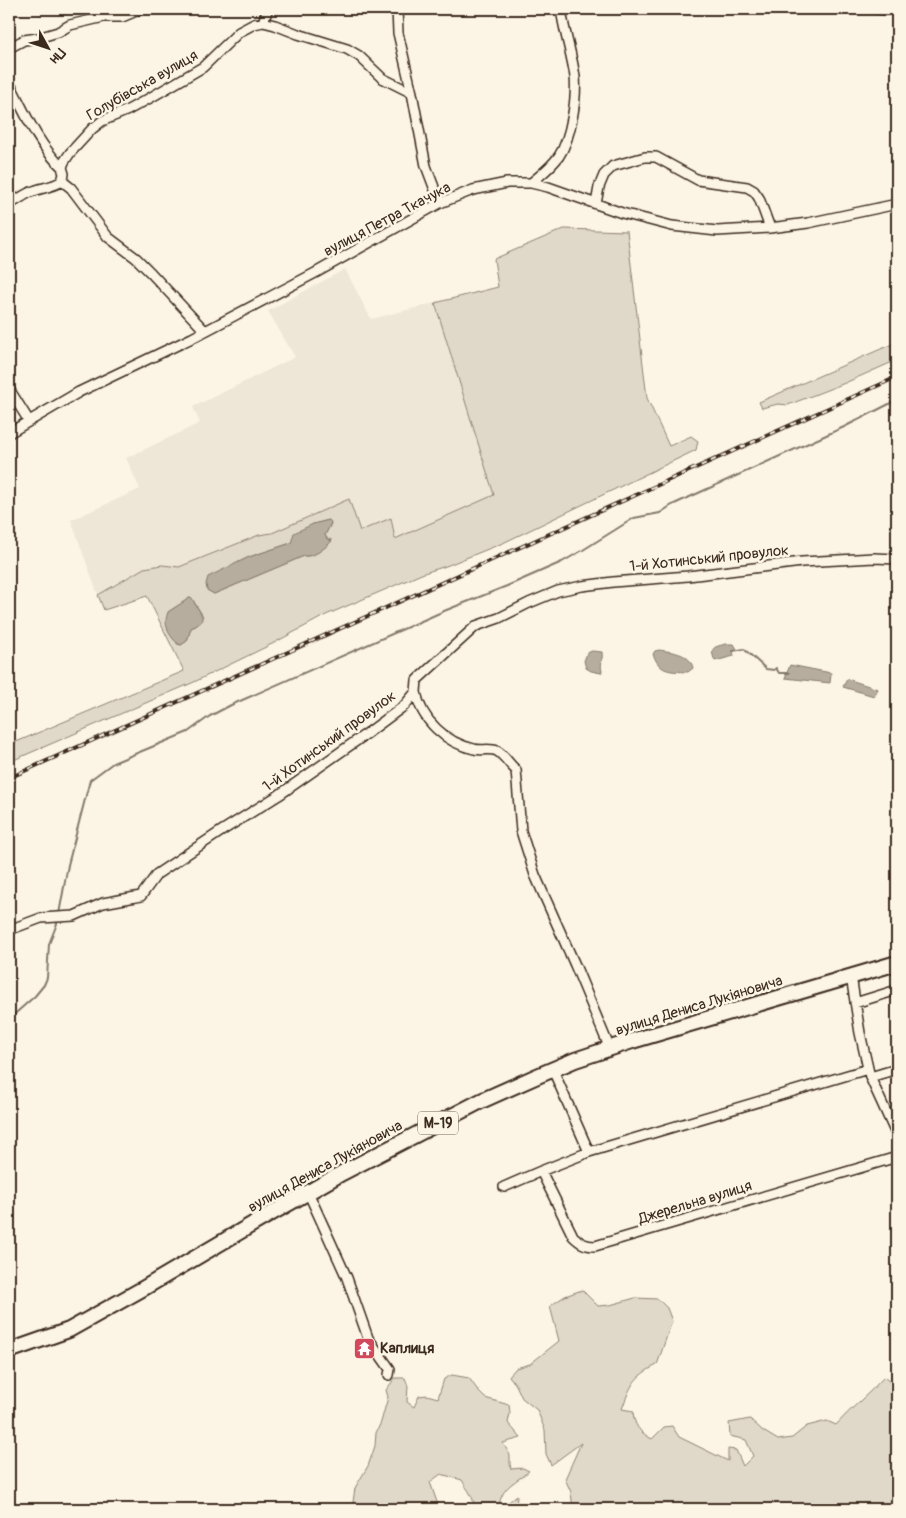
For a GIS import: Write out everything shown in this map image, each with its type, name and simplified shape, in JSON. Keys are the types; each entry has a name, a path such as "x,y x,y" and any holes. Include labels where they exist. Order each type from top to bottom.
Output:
{"highway":[{"name":"вулиця Дениса Лукіяновича","path":"9,1351 69,1330 308,1192 482,1101 553,1070 632,1041 897,963"}],"street":[{"path":"9,48 24,40 58,32 70,25 104,17 122,17 141,9"},
{"path":"268,9 263,22 347,49 368,64 382,78 412,93"},
{"path":"397,9 398,33 426,166 440,203"},
{"path":"532,183 559,155 568,135 576,93 575,76 561,9"},
{"path":"880,9 897,10"},
{"name":"Голубівська вулиця","path":"62,167 70,153 102,121 135,107 203,68 239,32 254,24 263,22"},
{"path":"9,82 24,112 51,156 62,167 64,174 62,181 55,186 31,191 16,202 9,204"},
{"path":"596,204 598,187 604,174 613,166 646,157 656,157 698,180 747,187 754,191 759,198 770,228"},
{"path":"62,181 70,188 108,238 136,258 205,331"},
{"name":"вулиця Петра Ткачука","path":"9,432 79,392 205,331 333,263 440,203 473,190 507,183 532,183 622,214 672,226 717,231 770,228 808,223 897,204"},
{"path":"9,389 29,421"},
{"name":"1-й Хотинський провулок","path":"9,930 41,918 74,916 103,904 141,896 157,874 279,795 362,738 404,706 416,692 417,680 476,626 499,618 528,602 558,591 613,582 688,576 802,562 874,558 897,559"},
{"path":"416,692 418,703 424,715 442,734 472,749 497,751 516,770 521,831 535,875 576,965 610,1049"},
{"path":"851,976 869,1073 897,1136"},
{"path":"856,1003 897,990"},
{"path":"504,1187 589,1152 869,1073 897,1069"},
{"path":"553,1070 589,1152"},
{"name":"Джерельна вулиця","path":"541,1171 573,1236 586,1246 596,1246 897,1157"},
{"path":"308,1192 347,1278 368,1338 390,1369 389,1375"}],"shaded area":[{"path":"564,229 627,231 647,398 669,446 691,436 698,441 696,450 503,543 424,573 326,615 192,683 9,762 9,745 184,671 147,596 104,610 98,595 144,568 162,565 179,567 259,535 272,533 349,499 360,531 391,518 395,539 494,495 435,303 498,287 494,259","holes":["329,520 331,524 325,535 327,539 332,540 323,549 214,594 207,590 208,578 249,557 291,543 313,524","191,597 203,616 196,626 191,628 187,641 181,645 177,644 168,612"]},
{"path":"345,269 371,319 435,303 494,495 395,539 360,531 349,499 272,533 259,535 179,567 162,565 117,583 98,595 71,520 140,489 126,458 200,423 193,407 295,357 268,311"},
{"path":"897,342 897,360 845,383 788,405 778,404 762,408 759,402"},
{"path":"329,520 331,522 325,535 327,539 332,541 320,552 304,556 214,594 207,590 208,577 249,557 291,543 294,533 313,524"},
{"path":"191,597 202,620 191,628 187,641 181,645 170,635 166,618 168,612"},
{"path":"726,644 734,644 737,649 733,651 734,656 715,661 714,648"},
{"path":"659,650 685,656 693,668 688,672 671,671 662,668 653,654"},
{"path":"592,651 602,652 601,673 586,668 584,661 587,653"},
{"path":"790,665 831,673 830,683 785,678"},
{"path":"847,679 878,689 874,696 843,687"},
{"path":"582,1290 598,1306 610,1305 635,1298 658,1299 667,1308 672,1321 657,1365 649,1369 634,1382 622,1409 633,1411 636,1424 641,1431 652,1439 664,1427 672,1426 679,1437 728,1461 728,1449 736,1450 743,1466 753,1456 746,1440 730,1436 729,1423 750,1419 763,1431 778,1440 792,1438 807,1426 827,1421 836,1425 884,1377 897,1388 897,1509 573,1509 571,1492 565,1479 581,1443 551,1465 546,1454 545,1430 537,1410 522,1398 509,1376 516,1368 530,1364 559,1341 550,1306 565,1296"},
{"path":"452,1375 469,1378 485,1398 509,1405 508,1423 521,1438 503,1443 510,1455 511,1469 523,1468 529,1471 506,1489 499,1506 503,1507 517,1495 516,1509 473,1509 472,1498 462,1480 441,1474 430,1482 438,1505 432,1509 352,1509 355,1488 368,1466 375,1446 376,1433 388,1397 386,1390 395,1378 405,1378 408,1386 407,1402 414,1407 419,1396 427,1395 438,1398 444,1379"}],"waterway":[{"path":"59,914 68,865 90,780 113,763 188,732 210,716 231,705 444,611 562,562 634,518 660,513 672,505 844,427 897,400"},
{"path":"733,651 744,649 766,669 774,670 776,668 779,673 789,673"},
{"path":"9,1019 35,996 44,985 47,978 49,944 58,921"}],"railway":[{"path":"9,778 897,377"}],"place":[{"name":"Каплиця","path":"364,1348"}]}
